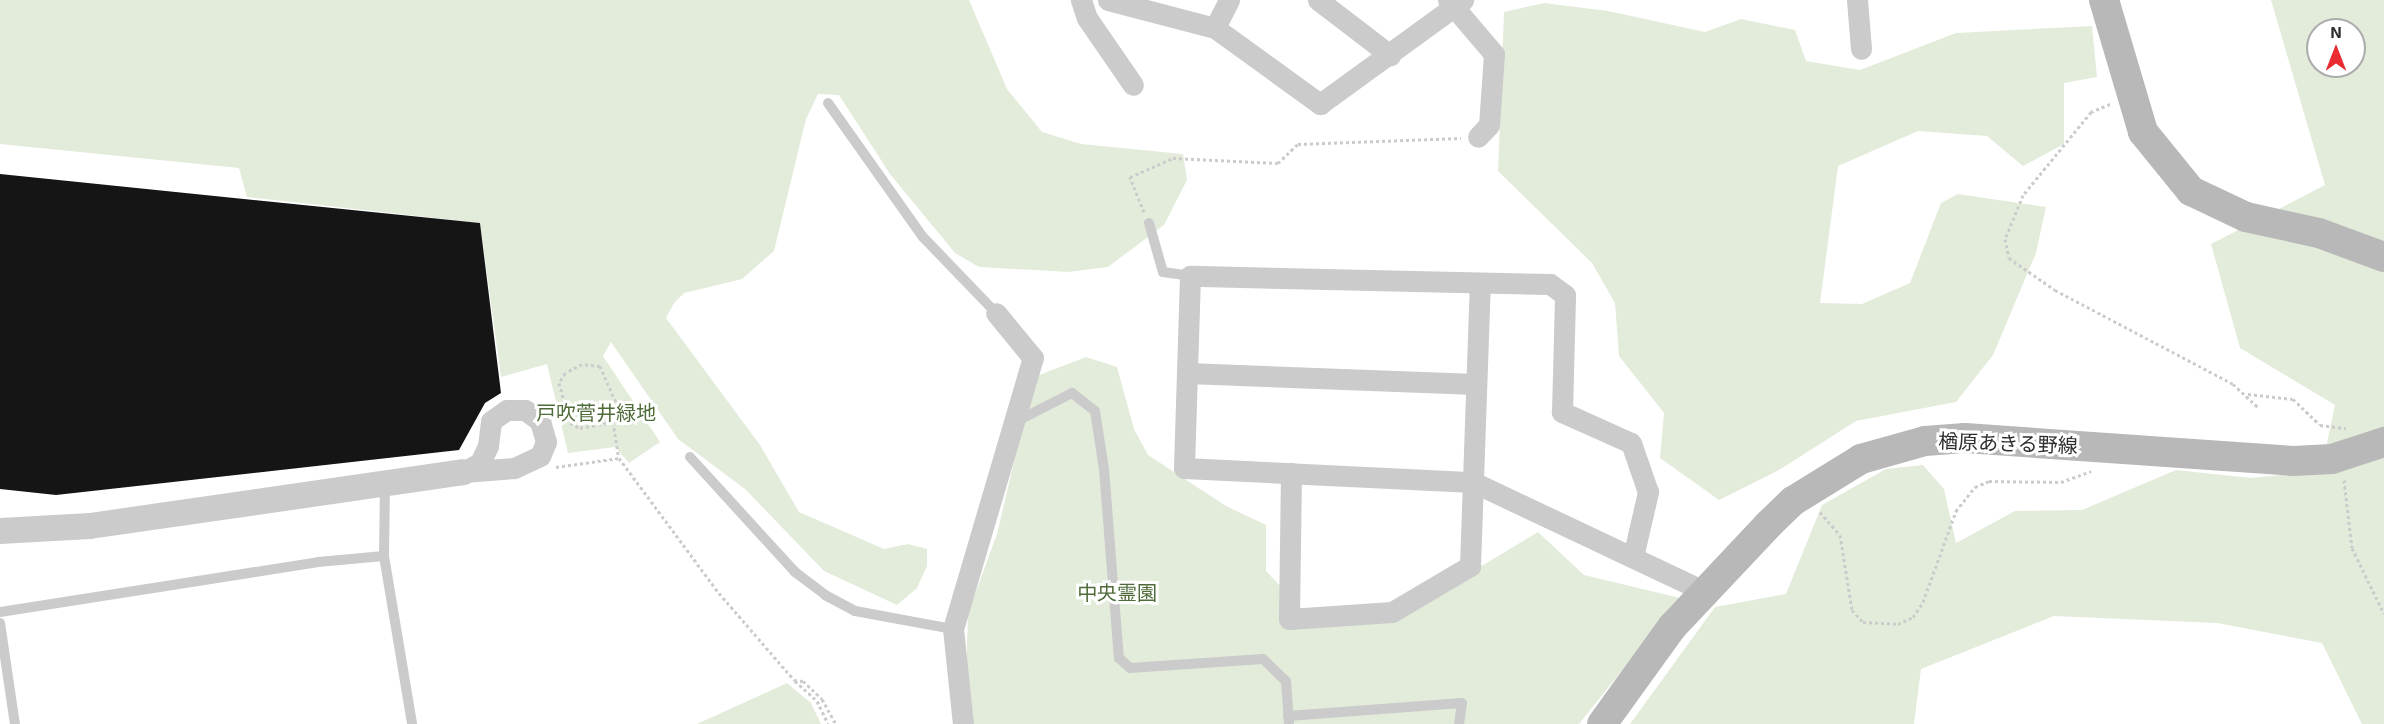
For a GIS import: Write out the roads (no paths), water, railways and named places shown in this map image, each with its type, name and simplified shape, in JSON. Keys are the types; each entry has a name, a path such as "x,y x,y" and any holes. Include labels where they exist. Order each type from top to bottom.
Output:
{"main road":[{"path":"2104,0 2130,98 2143,132 2191,191 2246,217 2319,232 2384,257"},
{"name":"楢原あきる野線","path":"1602,724 1672,627 1793,501 1861,459 1925,441 2003,440 2293,461 2332,459 2384,442"}],"street":[{"path":"1081,0 1087,18 1133,85"},
{"path":"1108,0 1215,28 1320,104 1390,55 1456,3 1494,54 1489,125 1478,137"},
{"path":"1215,28 1229,0"},
{"path":"1318,0 1390,55"},
{"path":"1857,0 1861,49"},
{"path":"1633,557 1648,492 1631,443 1562,412 1565,295 1550,284 1190,276 1184,468 1473,482 1706,592"},
{"path":"1292,473 1289,619 1392,612 1470,566 1480,283"},
{"path":"963,724 953,629 1017,422 1032,354 996,313"},
{"path":"1187,373 1476,384"},
{"path":"0,531 90,526 463,472"}],"lane":[{"path":"828,103 922,236 996,313"},
{"path":"1149,223 1163,272 1190,276"},
{"path":"1017,422 1072,393 1095,411 1104,469 1119,658 1130,668 1263,658 1284,676 1288,720 1462,703 1460,724"},
{"path":"690,456 787,564 825,595 855,611 953,629"},
{"path":"385,483 384,556 412,724"},
{"path":"0,612 318,562 384,556"},
{"path":"0,623 15,724"}],"park label":[{"name":"戸吹菅井緑地","path":"596,412"},
{"name":"中央霊園","path":"1117,592"}]}
